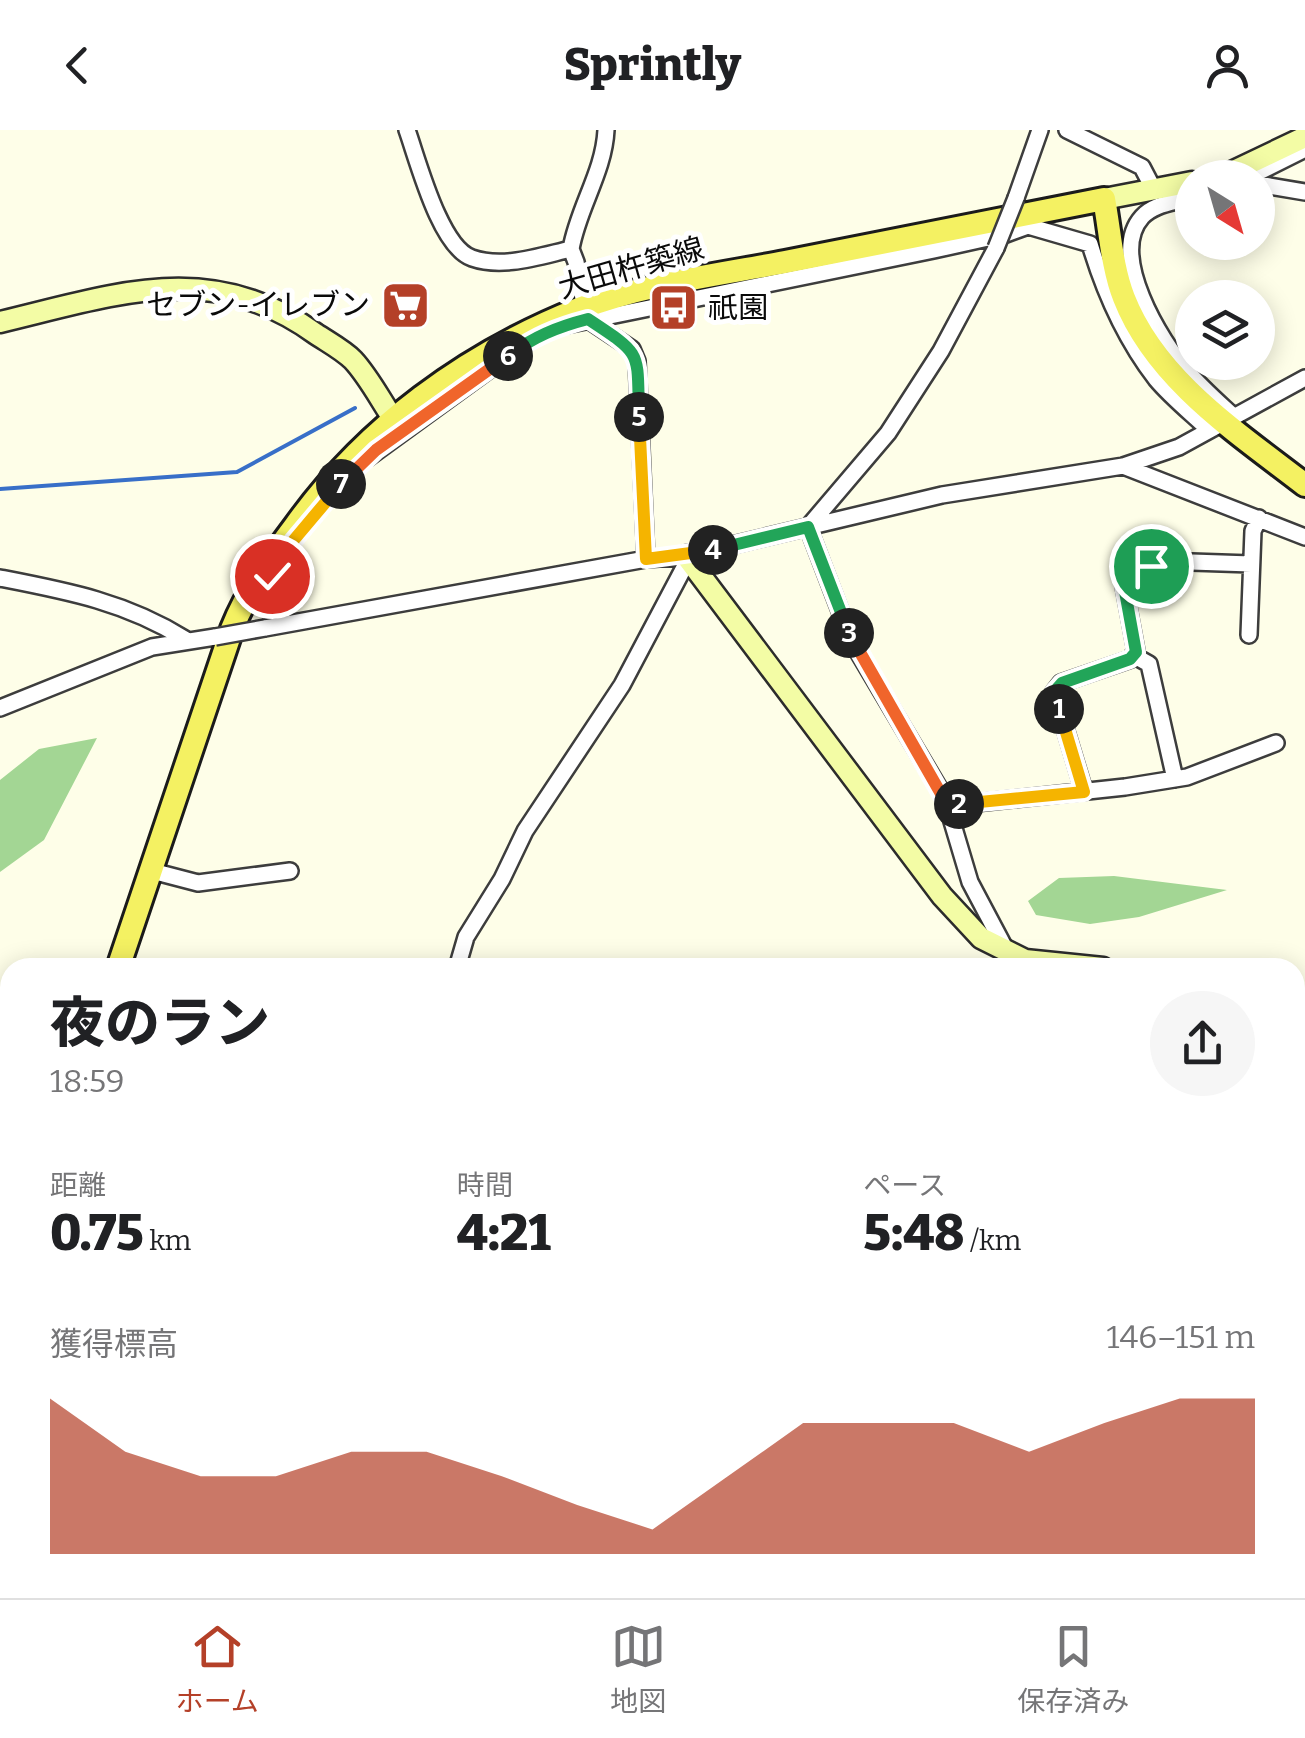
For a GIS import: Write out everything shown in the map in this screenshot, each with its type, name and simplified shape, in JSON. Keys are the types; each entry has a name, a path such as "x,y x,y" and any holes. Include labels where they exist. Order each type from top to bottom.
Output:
{"main road":[{"name":"大田杵築線","path":"122,958 155,872 240,610 304,510 392,417 449,378 526,334 666,286 1104,199"},
{"path":"1104,199 1123,296 1149,350 1222,422 1305,486"}],"street":[{"path":"407,130 446,235 460,253 475,260 499,262 571,249"},
{"path":"606,130 600,166 571,249 585,313 632,349 638,362 640,488 646,559"},
{"path":"808,527 888,433 941,351 996,248 1040,130"},
{"path":"1067,130 1142,167 1154,190"},
{"path":"1262,160 1305,137"},
{"path":"1275,160 1305,149"},
{"path":"1104,199 1175,186"},
{"path":"1275,187 1305,192"},
{"path":"1175,201 1154,207 1140,219 1130,242 1131,272 1160,332 1222,422"},
{"path":"131,958 155,872 168,851 240,630 293,541 339,486 390,440 529,340 585,313 784,282 1028,226 1090,244 1099,276 1138,354 1159,383 1222,422"},
{"path":"0,322 127,291 189,287 260,300 354,361 392,417"},
{"path":"0,708 68,678 185,639 646,559 687,558 942,495 1123,466 1179,447 1305,378"},
{"path":"1123,466 1305,538"},
{"path":"1249,635 1253,531 1259,518"},
{"path":"808,527 852,642 948,806 970,882 1006,950"},
{"path":"687,558 942,896 981,938 1021,958"},
{"path":"460,958 466,937 502,880 525,830 622,685 687,558"},
{"path":"1174,779 1148,664 1134,654 1124,586 1162,561 1251,564"},
{"path":"0,578 112,603 150,617 185,639"},
{"path":"1084,792 1054,692 1062,683 1130,659 1134,654"},
{"path":"948,806 1174,779 1220,766 1276,743"},
{"path":"155,872 198,883 290,871"}],"green space":[{"path":"97,738 44,840 0,872 0,780 39,749"},
{"path":"1114,876 1227,890 1139,917 1090,924 1036,915 1028,901 1059,878"}],"waterway":[{"path":"0,489 237,472 355,408"}],"place":[{"name":"セブン-イレブン","path":"405,305"},
{"name":"祇園","path":"673,308"}],"route":[{"path":"272,576 293,541 339,486 376,450 529,340 588,319 624,342 638,362 640,488 646,559 686,556 808,527 852,642 948,806 1084,792 1054,692 1062,683 1130,659 1136,652 1124,586 1151,566"}]}
